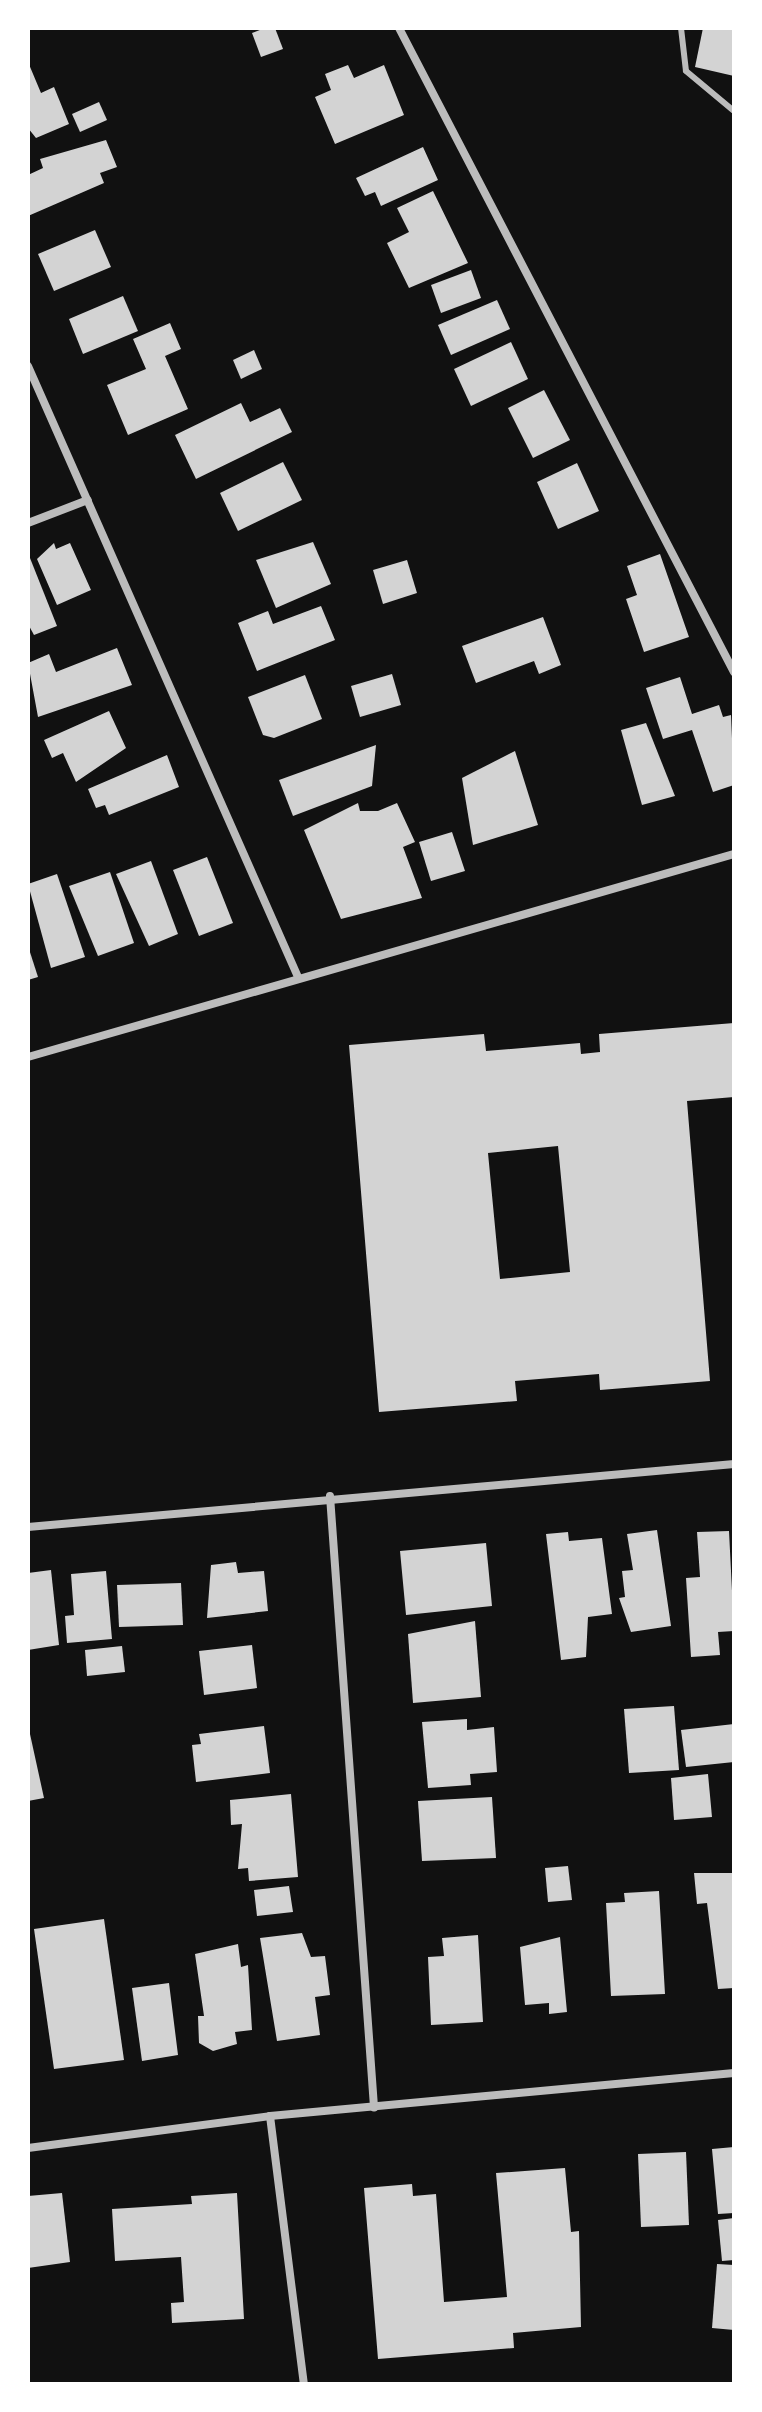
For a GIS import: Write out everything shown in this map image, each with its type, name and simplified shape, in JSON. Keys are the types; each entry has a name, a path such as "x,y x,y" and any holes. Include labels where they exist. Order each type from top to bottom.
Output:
{"street":[{"path":"399,28 734,672"},
{"path":"28,366 298,977"},
{"path":"28,523 88,500"},
{"path":"28,1057 734,854"},
{"path":"28,1527 330,1496 734,1464"},
{"path":"330,1496 374,2107"},
{"path":"28,2148 270,2116 734,2073"},
{"path":"270,2116 304,2384"}],"lane":[{"path":"681,28 686,71 734,111"}],"building":[{"path":"275,28 283,49 261,57 252,33"},
{"path":"703,28 734,28 734,76 695,67"},
{"path":"28,62 41,93 54,87 69,124 36,138 28,128"},
{"path":"348,65 354,78 384,65 404,115 335,144 315,97 331,90 325,74"},
{"path":"99,102 107,120 80,132 72,114"},
{"path":"106,140 117,167 100,173 104,183 28,216 28,175 43,168 40,159"},
{"path":"423,147 438,180 381,206 375,192 365,196 356,178"},
{"path":"433,191 468,263 409,288 387,243 409,232 397,208"},
{"path":"95,230 111,267 54,291 38,254"},
{"path":"471,270 481,298 441,313 431,285"},
{"path":"123,296 138,331 83,354 69,319"},
{"path":"497,300 510,329 451,355 438,325"},
{"path":"170,323 181,349 165,356 188,409 128,435 107,385 146,369 133,339"},
{"path":"511,342 528,379 471,406 454,369"},
{"path":"254,350 262,369 241,379 233,360"},
{"path":"544,390 570,440 533,458 508,408"},
{"path":"241,403 250,422 280,408 292,432 196,479 175,435"},
{"path":"283,462 302,500 238,531 220,493"},
{"path":"577,463 599,511 558,529 537,482"},
{"path":"313,542 331,584 276,608 256,560"},
{"path":"54,543 56,549 70,543 91,590 57,605 37,559"},
{"path":"28,553 57,626 34,635 28,624"},
{"path":"660,554 689,637 644,652 626,599 637,595 627,566"},
{"path":"407,560 417,593 383,604 373,570"},
{"path":"321,606 335,640 257,671 238,623 268,611 273,624"},
{"path":"543,617 561,665 539,674 534,661 476,683 462,646"},
{"path":"117,648 132,685 38,717 28,663 49,654 56,672"},
{"path":"392,674 401,705 360,717 351,686"},
{"path":"305,675 322,719 274,738 263,735 248,697"},
{"path":"680,677 692,714 719,705 723,717 731,715 734,785 713,792 692,730 663,739 646,688"},
{"path":"109,711 126,748 76,782 63,753 52,758 44,740"},
{"path":"646,723 675,796 642,805 621,730"},
{"path":"376,745 372,786 293,816 279,780"},
{"path":"515,751 538,825 473,845 462,778"},
{"path":"167,755 179,787 109,815 105,805 96,808 88,789"},
{"path":"358,803 360,811 378,811 397,803 415,842 403,847 422,898 341,919 304,830"},
{"path":"452,832 465,871 431,881 419,842"},
{"path":"207,857 233,923 199,936 173,870"},
{"path":"151,861 178,934 149,946 116,874"},
{"path":"110,872 134,943 98,956 69,886"},
{"path":"57,874 85,957 51,968 28,884"},
{"path":"28,946 38,977 28,980"},
{"path":"734,1023 734,1097 687,1101 710,1381 600,1390 599,1374 515,1381 517,1401 379,1412 349,1045 484,1034 486,1051 580,1043 581,1054 600,1052 599,1034","holes":["558,1146 570,1272 500,1279 488,1153"]},
{"path":"657,1530 671,1626 631,1632 619,1598 625,1597 622,1571 633,1570 627,1534"},
{"path":"729,1531 734,1631 718,1632 720,1655 691,1657 686,1578 700,1577 697,1532"},
{"path":"568,1532 569,1541 602,1538 612,1614 588,1617 586,1657 561,1660 546,1534"},
{"path":"486,1543 492,1606 406,1615 400,1551"},
{"path":"236,1562 238,1573 264,1571 268,1611 207,1618 211,1565"},
{"path":"51,1570 59,1645 28,1650 28,1573"},
{"path":"106,1571 112,1639 67,1643 65,1616 74,1615 71,1574"},
{"path":"181,1583 183,1625 119,1627 117,1585"},
{"path":"475,1621 481,1697 413,1703 408,1634"},
{"path":"252,1645 257,1688 204,1695 199,1651"},
{"path":"122,1646 125,1672 87,1676 85,1650"},
{"path":"674,1706 679,1770 629,1773 624,1709"},
{"path":"467,1719 467,1730 494,1727 497,1772 470,1774 471,1785 428,1788 422,1722"},
{"path":"734,1724 734,1762 686,1767 681,1730"},
{"path":"28,1725 44,1798 28,1801"},
{"path":"264,1726 270,1773 196,1782 192,1745 201,1744 199,1734"},
{"path":"708,1774 712,1817 674,1820 671,1778"},
{"path":"291,1794 298,1877 249,1881 248,1868 238,1869 242,1824 231,1825 230,1800"},
{"path":"492,1797 496,1858 422,1861 418,1801"},
{"path":"568,1866 572,1900 548,1902 545,1868"},
{"path":"694,1873 734,1873 734,1988 718,1989 707,1903 697,1904"},
{"path":"289,1886 293,1912 257,1916 254,1890"},
{"path":"659,1891 665,1994 611,1996 606,1903 625,1902 624,1893"},
{"path":"104,1919 124,2060 54,2069 34,1929"},
{"path":"302,1933 311,1957 325,1956 330,1995 315,1997 320,2035 277,2041 260,1938"},
{"path":"478,1935 483,2022 431,2025 428,1957 444,1956 442,1938"},
{"path":"560,1937 567,2012 549,2014 549,2003 525,2005 520,1947"},
{"path":"238,1944 241,1967 248,1965 252,2030 235,2032 237,2044 213,2051 199,2043 198,2016 204,2016 195,1954"},
{"path":"169,1983 178,2055 142,2061 132,1988"},
{"path":"734,2147 734,2213 718,2214 712,2149"},
{"path":"686,2152 689,2225 641,2227 638,2154"},
{"path":"565,2168 571,2232 579,2231 581,2327 513,2333 514,2348 378,2359 364,2188 412,2184 413,2196 436,2194 444,2302 507,2297 496,2173"},
{"path":"62,2193 70,2262 28,2268 28,2196"},
{"path":"237,2193 244,2319 172,2323 171,2303 184,2302 181,2257 115,2261 112,2209 192,2204 191,2196"},
{"path":"734,2218 734,2260 722,2261 718,2220"},
{"path":"717,2264 734,2265 734,2330 712,2328"}]}
